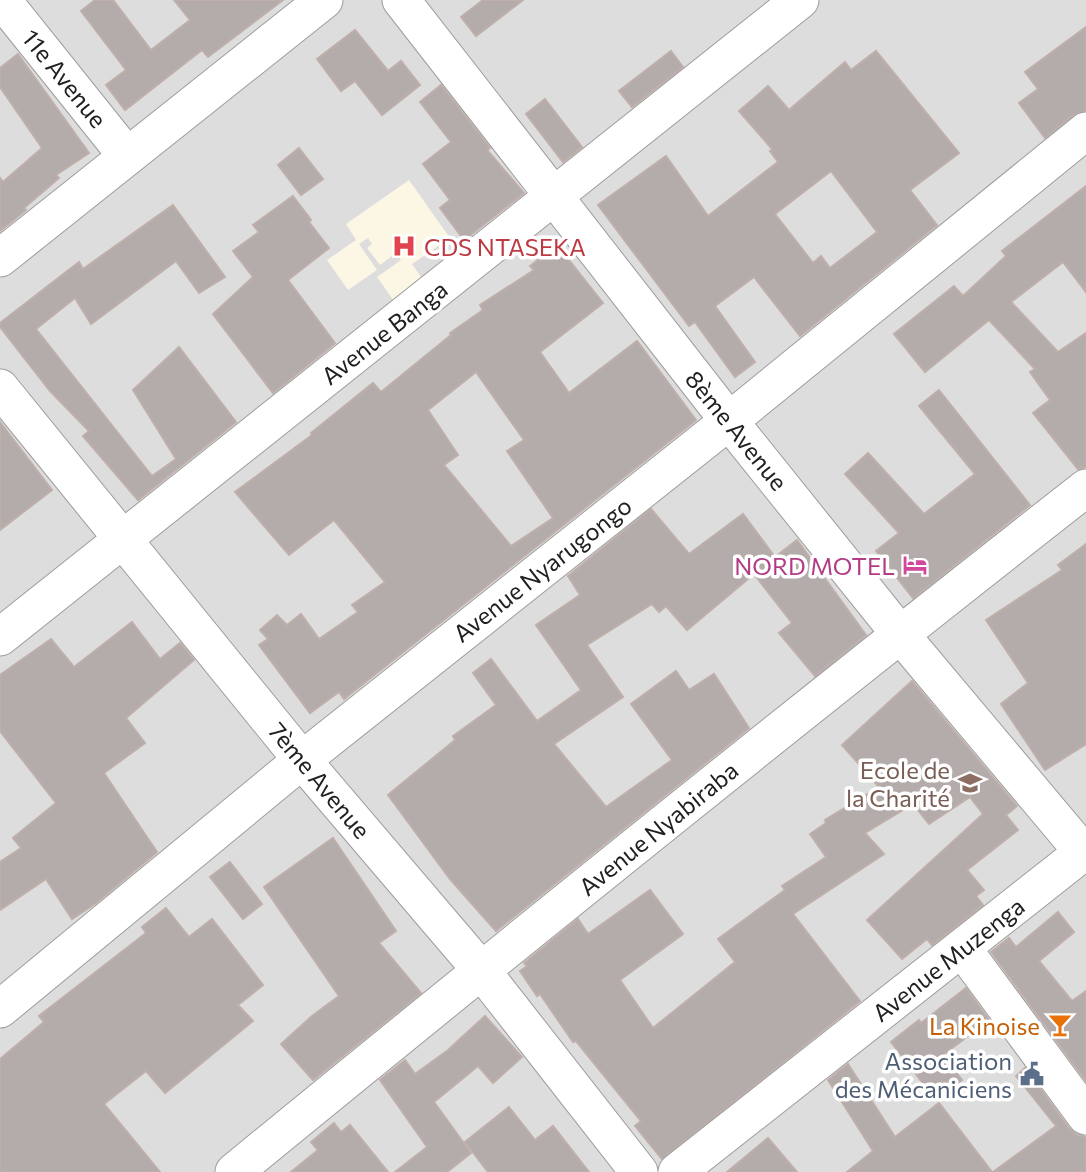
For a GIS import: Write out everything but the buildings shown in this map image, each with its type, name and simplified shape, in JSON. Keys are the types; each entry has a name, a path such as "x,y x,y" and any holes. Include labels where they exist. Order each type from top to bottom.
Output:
{"street":[{"name":"11e Avenue","path":"2,0 127,156"},
{"path":"0,258 324,0"},
{"name":"8ème Avenue","path":"401,0 729,421 900,634 1084,851"},
{"name":"Avenue Banga","path":"0,637 800,0"},
{"name":"Avenue Nyarugongo","path":"0,1009 302,760 729,421 1086,131"},
{"name":"7ème Avenue","path":"0,388 302,760 481,970 639,1172"},
{"name":"Avenue Nyabiraba","path":"234,1172 481,970 1086,488"},
{"name":"Avenue Muzenga","path":"677,1172 1084,851"},
{"path":"962,948 1086,1116"}],"shaded area":[{"path":"0,0 1086,0 1086,1172 0,1172"},
{"name":"CDS NTASEKA","path":"409,180 450,238 412,264 431,291 401,311 377,277 401,260 396,253 380,265 367,248 372,244 368,238 359,244 377,270 348,290 327,260 356,240 346,224"}],"place":[{"name":"CDS NTASEKA","path":"404,246"},
{"name":"NORD MOTEL","path":"915,565"},
{"name":"Ecole de la Charité","path":"970,783"},
{"name":"La Kinoise","path":"1060,1025"},
{"name":"Association des Mécaniciens","path":"1032,1074"}]}
